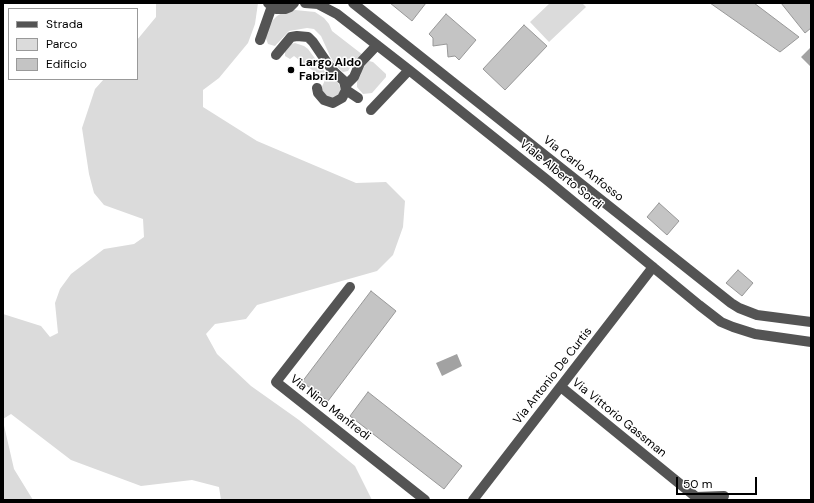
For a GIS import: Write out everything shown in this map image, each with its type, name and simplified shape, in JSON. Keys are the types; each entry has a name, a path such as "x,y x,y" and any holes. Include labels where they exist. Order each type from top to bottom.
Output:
{"street":[{"path":"260,40 270,5 277,9 285,9 294,3"},
{"name":"Viale Alberto Sordi","path":"305,3 318,4 337,14 547,180 721,322 755,334 811,342"},
{"name":"Via Carlo Anfosso","path":"353,3 739,308 757,315 811,322"},
{"path":"276,55 291,37 308,37 332,70 341,77 346,87 358,98"},
{"path":"317,88 318,93 324,100 333,102 342,98 346,87 354,77 360,63 377,45"},
{"path":"371,110 409,70"},
{"path":"547,180 557,165"},
{"name":"Via Antonio De Curtis","path":"473,500 653,267"},
{"name":"Via Nino Manfredi","path":"350,288 276,382 425,500"},
{"name":"Via Vittorio Gassman","path":"561,386 696,497 724,496"}],"green space":[{"path":"156,3 258,3 255,24 248,43 219,78 203,90 203,107 257,141 356,183 386,182 405,201 403,227 393,255 377,271 257,305 246,319 215,324 206,334 217,354 251,386 299,420 355,466 372,500 221,500 219,487 192,480 141,486 71,460 11,414 3,419 3,314 41,326 50,337 58,333 55,303 60,289 71,274 104,249 134,244 144,237 143,219 104,205 94,193 89,174 82,128 95,89 103,80 138,80 138,39 156,17"},
{"path":"550,3 582,3 586,7 549,42 530,22"},
{"name":"Largo Aldo Fabrizi","path":"295,10 315,12 324,18 332,31 363,55 359,61 353,63 348,71 343,72 336,66 321,36 314,29 307,28 289,31 275,46 268,44 265,36 273,20 282,13"},
{"name":"Largo Aldo Fabrizi","path":"295,43 308,49 328,76 337,81 341,89 338,95 333,98 327,97 321,89 325,80 294,56 290,59 285,56 285,51 291,44"},
{"name":"Largo Aldo Fabrizi","path":"369,61 373,62 386,74 386,77 372,93 363,94 357,87 357,82 361,74 361,70"},
{"path":"3,421 14,469 33,500 3,500"}],"shaded area":[{"path":"810,48 811,49 811,67 801,57"},
{"path":"457,354 462,366 442,376 436,363"}],"building":[{"path":"390,3 426,3 412,21"},
{"path":"710,3 754,3 799,37 780,52"},
{"path":"781,3 811,3 811,28 805,33"},
{"path":"446,14 476,40 459,60 455,56 448,57 447,44 433,46 433,38 429,34"},
{"path":"524,25 547,46 505,90 483,69"},
{"path":"659,203 679,221 667,235 647,217"},
{"path":"738,270 753,283 742,296 726,283"},
{"path":"371,291 396,311 328,401 302,382"},
{"path":"368,392 462,466 444,489 350,416"}],"place":[{"name":"Largo Aldo Fabrizi","path":"291,70"}]}
